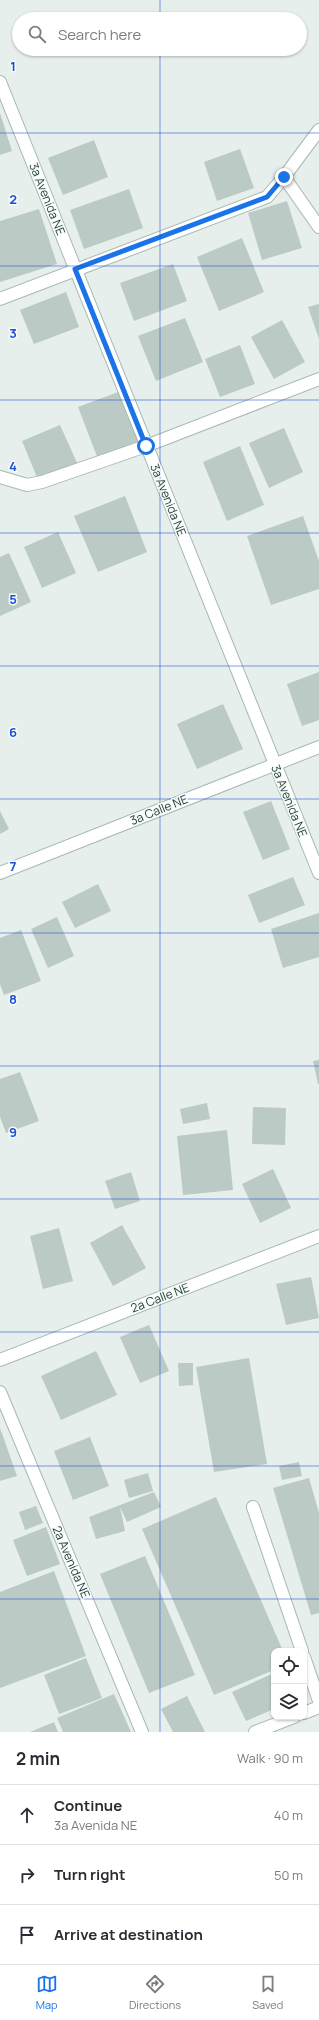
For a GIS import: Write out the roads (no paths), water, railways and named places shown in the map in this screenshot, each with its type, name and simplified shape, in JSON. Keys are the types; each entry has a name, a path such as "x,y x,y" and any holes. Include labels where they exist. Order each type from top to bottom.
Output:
{"street":[{"name":"3a Avenida NE","path":"0,82 319,873"},
{"path":"0,299 75,269 267,197 319,130"},
{"path":"284,177 319,227"},
{"path":"0,477 26,485 42,482 146,446 319,379"},
{"name":"3a Calle NE","path":"0,873 319,747"},
{"name":"2a Calle NE","path":"0,1360 319,1236"},
{"name":"2a Avenida NE","path":"0,1392 142,1732"},
{"path":"253,1507 301,1648"},
{"path":"307,1666 319,1701"},
{"path":"307,1712 319,1707"},
{"path":"255,1732 286,1720"}]}
